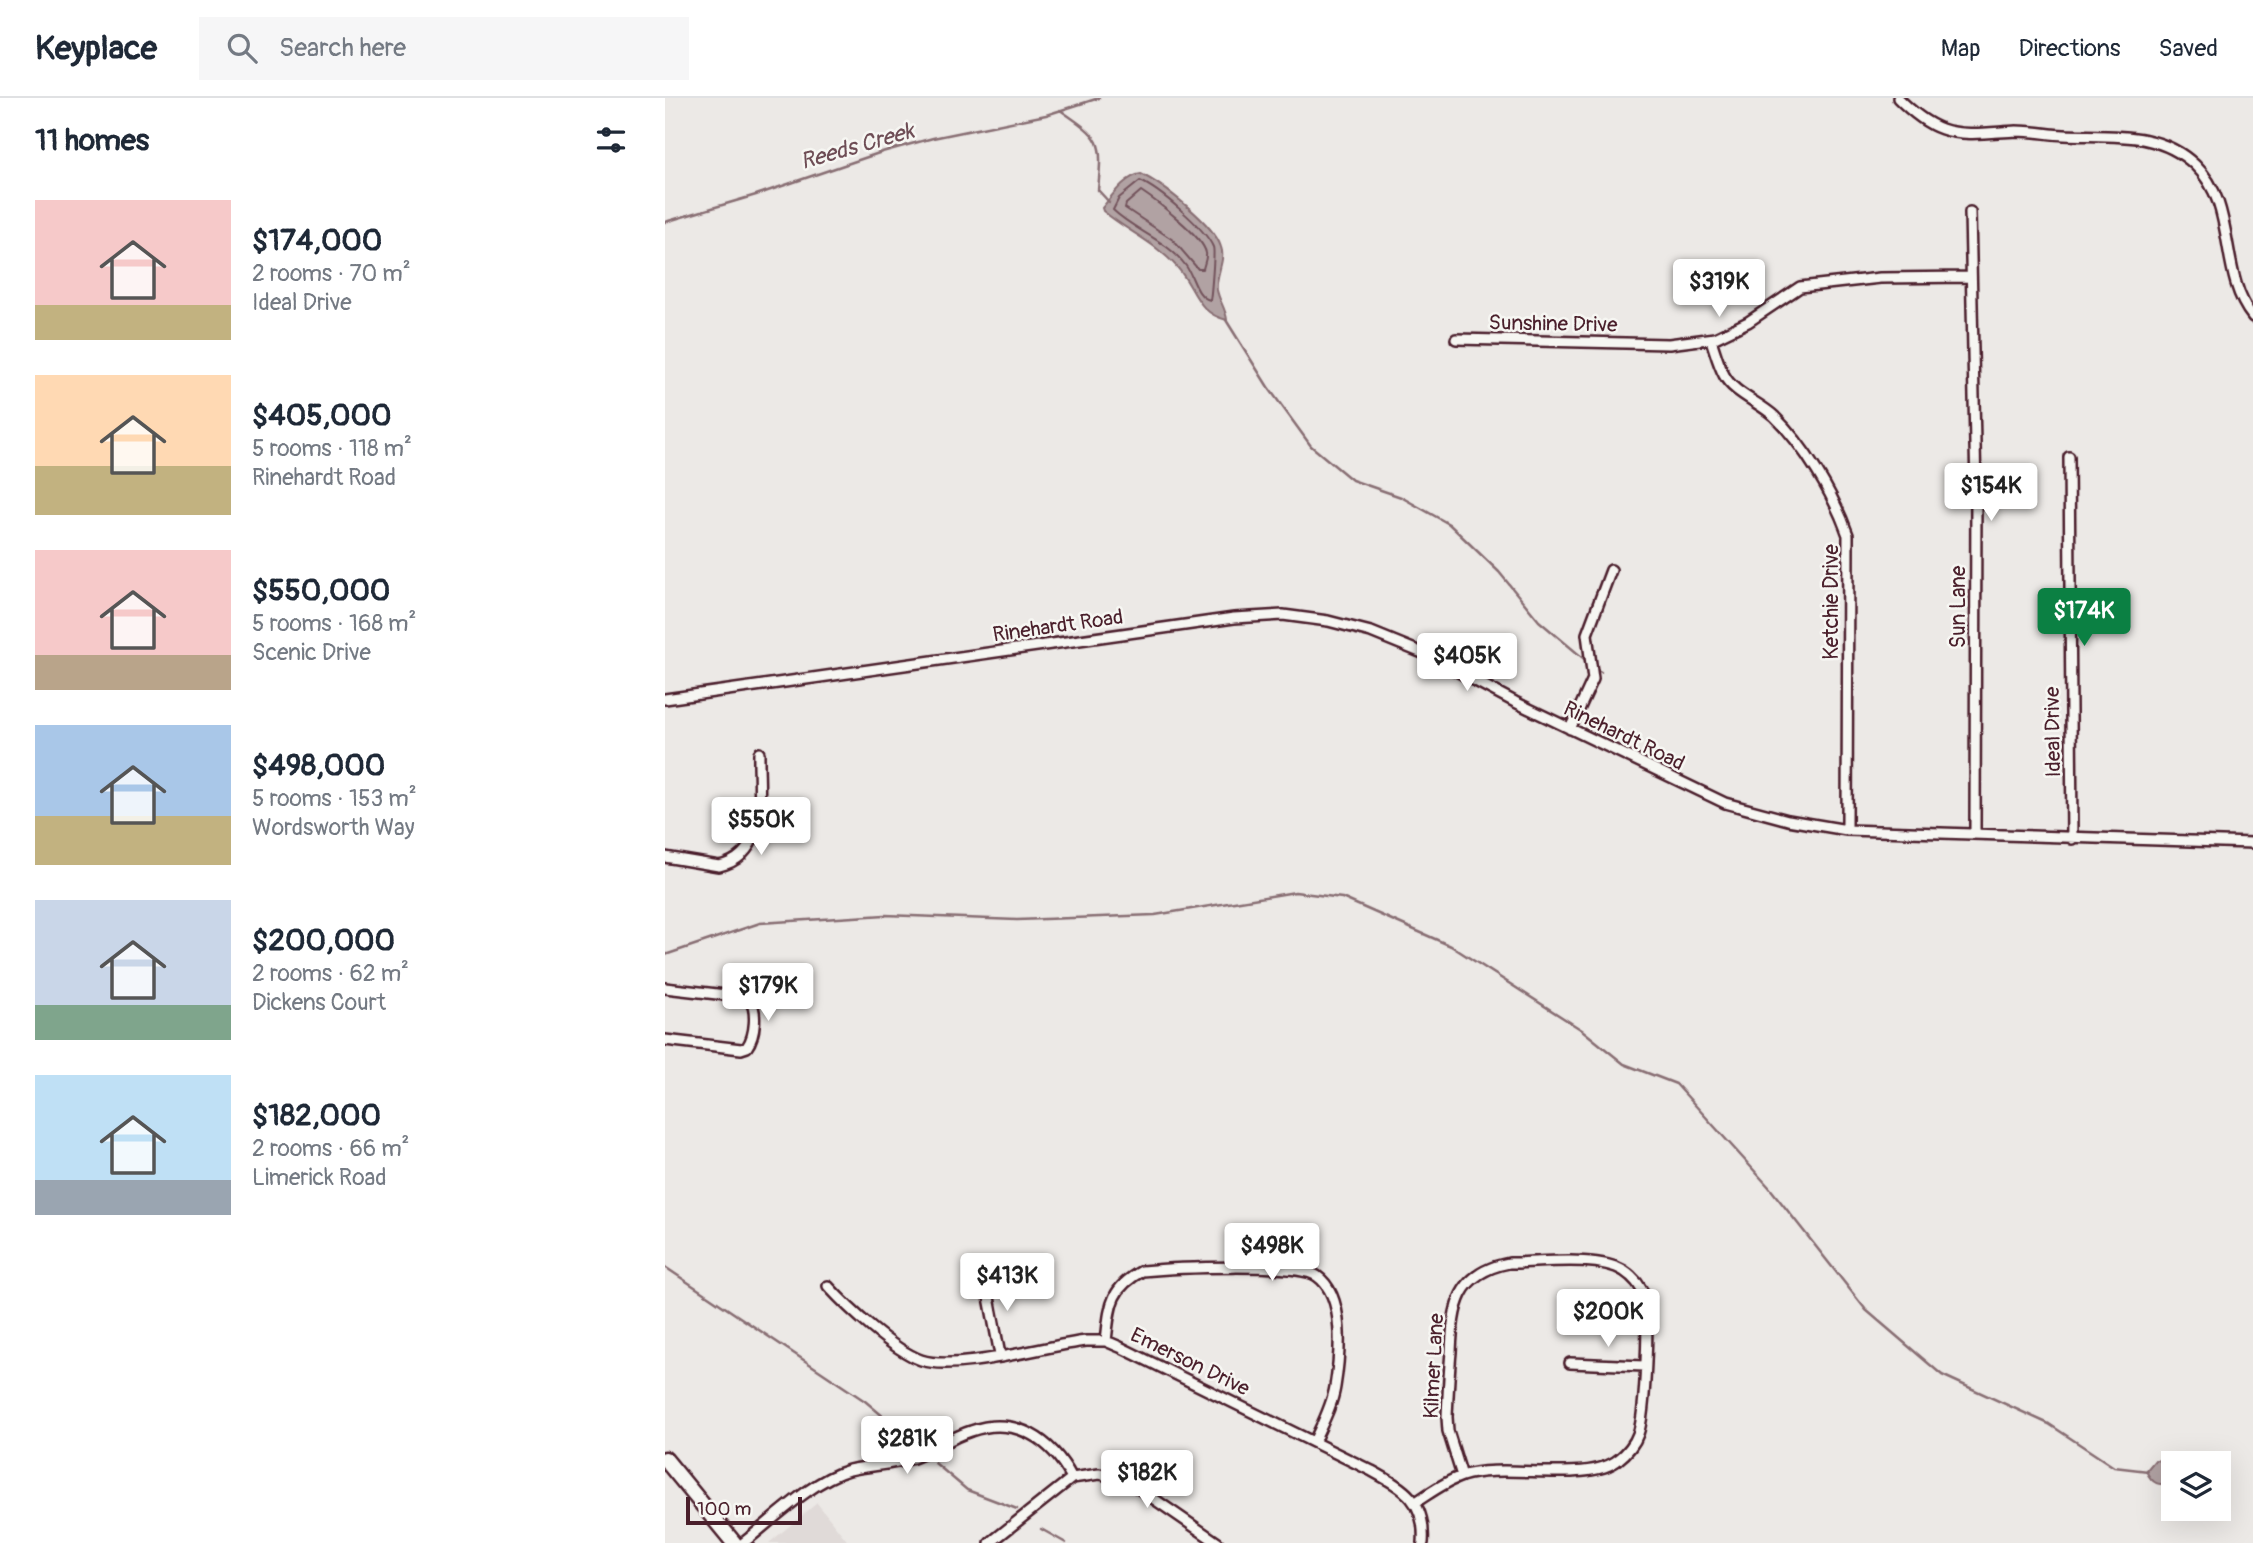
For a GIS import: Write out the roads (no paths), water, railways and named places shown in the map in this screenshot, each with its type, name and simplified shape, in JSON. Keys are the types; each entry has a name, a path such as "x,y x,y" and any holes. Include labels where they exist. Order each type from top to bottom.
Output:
{"main road":[{"path":"665,1459 734,1543"}],"street":[{"path":"1899,98 1927,122 1954,132 2025,131 2141,138 2176,150 2198,167 2213,189 2229,238 2236,287 2241,302 2253,317"},
{"name":"Sun Lane","path":"1970,212 1976,490 1975,834"},
{"name":"Sunshine Drive","path":"1455,339 1669,344 1711,340 1748,322 1800,288 1880,278 1971,277"},
{"name":"Ketchie Drive","path":"1711,340 1724,377 1773,415 1795,439 1841,514 1848,535 1847,830"},
{"name":"Ideal Drive","path":"2069,457 2072,839"},
{"path":"1570,729 1594,680 1587,634 1611,570"},
{"name":"Rinehardt Road","path":"665,699 1234,618 1283,615 1328,621 1371,632 1425,654 1570,729 1725,803 1788,820 1847,830 2253,843"},
{"path":"665,857 719,866 727,864 752,846 757,826 759,752"},
{"path":"665,988 743,997 749,999 755,1010 752,1037 747,1047 741,1049 665,1040"},
{"name":"Kilmer Lane","path":"1416,1502 1462,1476 1505,1470 1585,1471 1618,1461 1638,1436 1644,1366 1644,1296 1627,1273 1604,1263 1509,1264 1494,1266 1467,1284 1457,1300 1452,1319 1448,1431 1462,1476"},
{"path":"1107,1341 1110,1304 1115,1292 1127,1279 1142,1271 1274,1268 1309,1271 1329,1287 1339,1322 1335,1388 1328,1413 1314,1442"},
{"path":"985,1276 1000,1355"},
{"name":"Emerson Drive","path":"828,1286 843,1303 875,1330 919,1360 957,1363 1069,1343 1107,1341 1314,1442 1406,1490 1416,1502"},
{"path":"1570,1363 1644,1366"},
{"path":"743,1543 818,1485 848,1471 901,1462 981,1429 1020,1428 1048,1444 1072,1478"},
{"path":"990,1543 1072,1478 1099,1474 1125,1479 1218,1543"},
{"path":"1416,1502 1422,1518 1423,1543"}],"water":[{"path":"1141,174 1161,186 1198,216 1216,238 1222,252 1217,290 1227,320 1217,317 1202,305 1169,259 1103,211 1102,208 1119,187 1130,178"},
{"path":"2155,1460 2161,1461 2161,1484 2154,1482 2146,1471"}],"waterway":[{"name":"Reeds Creek","path":"665,222 756,195 882,152 933,138 1046,115 1099,98"},
{"path":"1060,110 1097,142 1100,160 1098,190 1109,202"},
{"path":"1226,320 1268,387 1311,446 1352,480 1401,497 1449,524 1499,572 1539,621 1589,663"},
{"path":"1594,668 1601,672"},
{"path":"665,955 760,923 885,915 1017,920 1155,915 1295,892 1342,898 1451,946 1582,1030 1624,1064 1676,1084 1769,1187 1866,1310 1942,1375 2049,1424 2114,1467 2148,1471"},
{"path":"665,1267 865,1401 917,1445"},
{"path":"935,1463 967,1490 1017,1509"},
{"path":"1041,1529 1066,1543"}]}
